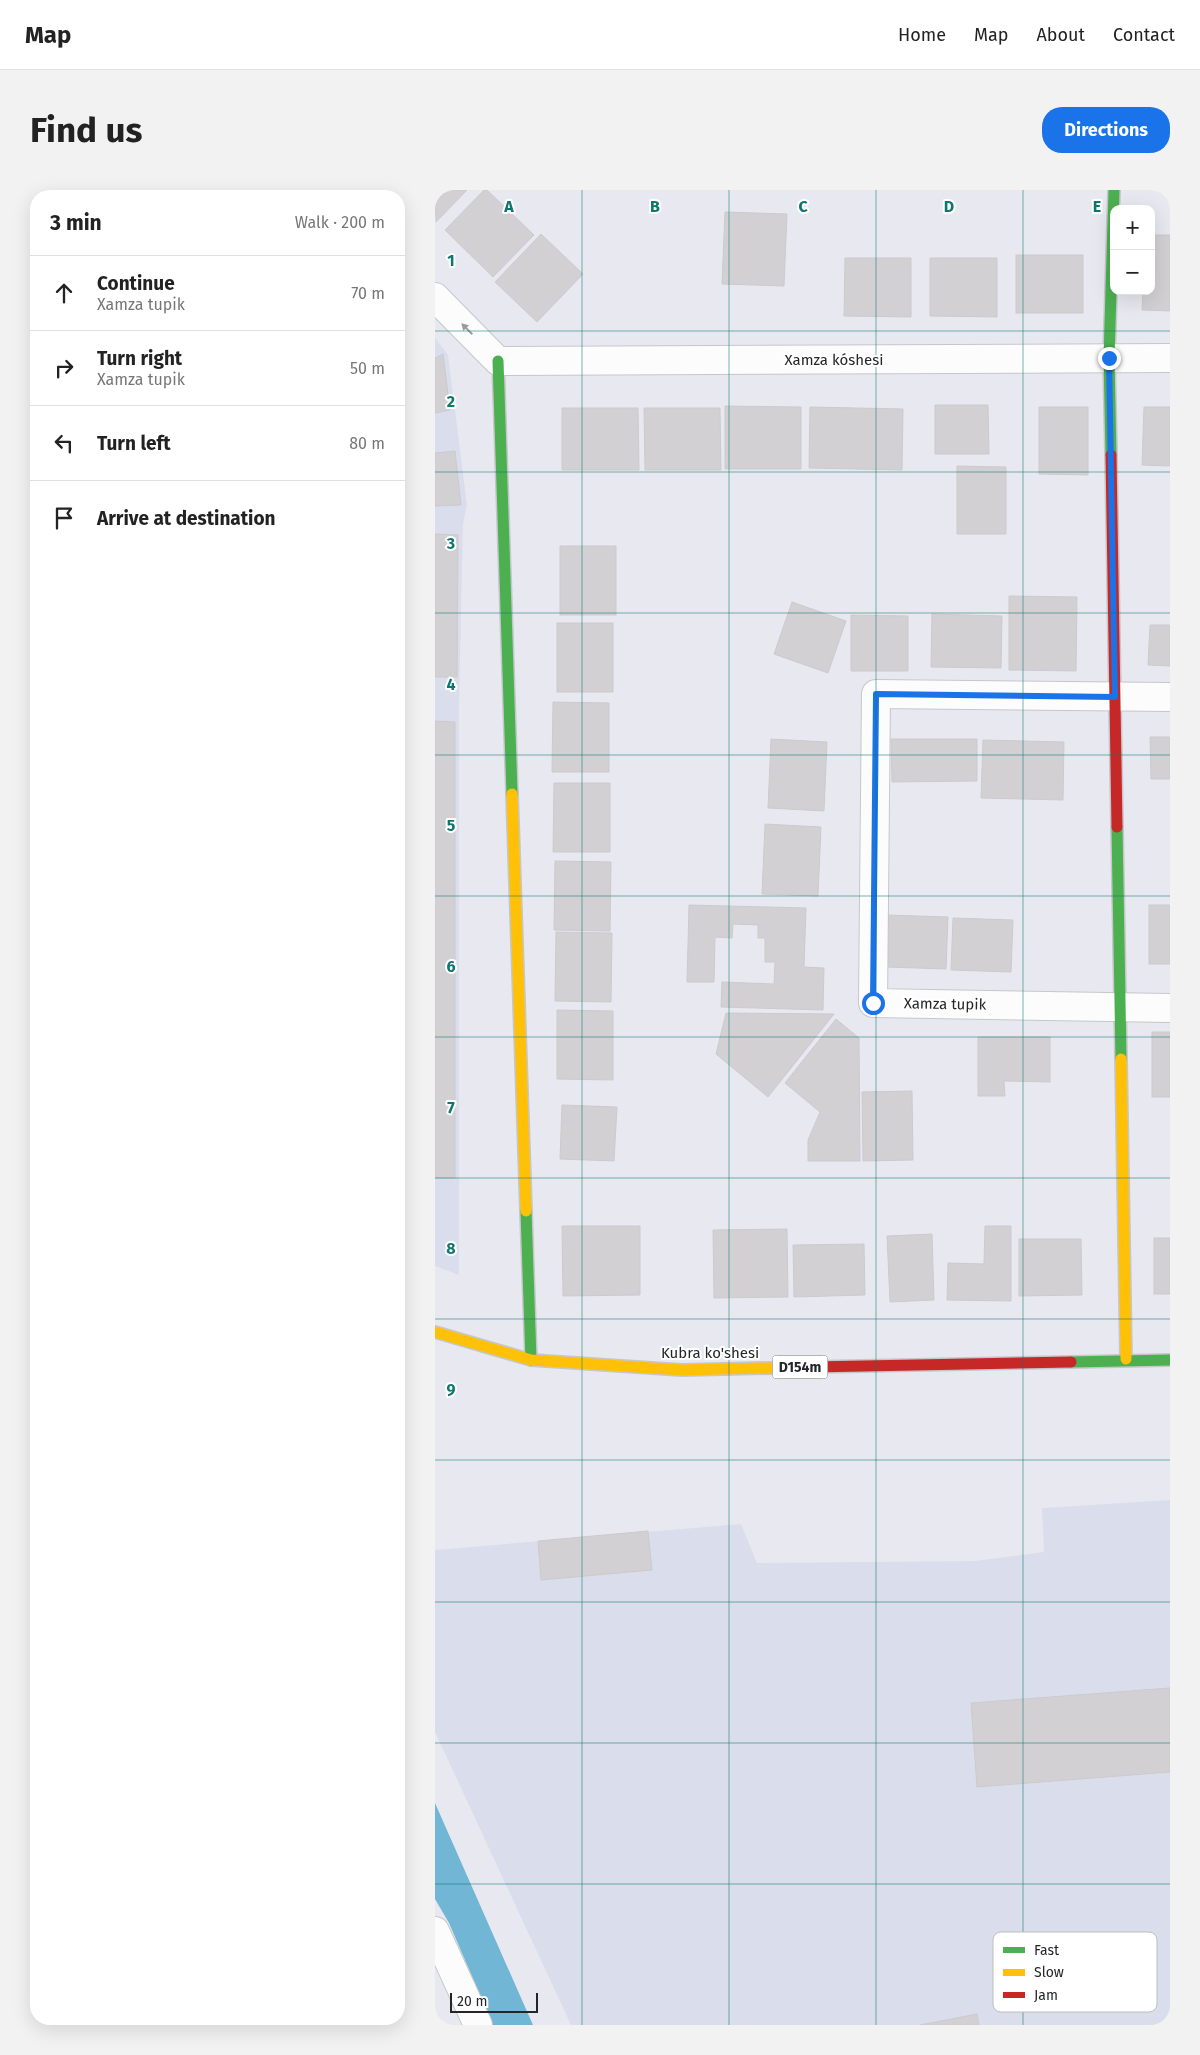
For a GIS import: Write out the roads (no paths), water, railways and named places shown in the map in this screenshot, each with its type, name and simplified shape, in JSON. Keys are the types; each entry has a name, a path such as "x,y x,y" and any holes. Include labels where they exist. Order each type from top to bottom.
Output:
{"street":[{"path":"1114,190 1109,358 1126,1360"},
{"path":"435,297 498,361 531,1360"},
{"name":"Xamza kóshesi","path":"498,361 1170,358"},
{"name":"Xamza tupik","path":"1170,697 876,694 873,1003 1170,1008"},
{"name":"Kubra ko'shesi","path":"435,1332 531,1360 682,1370 1170,1360"},
{"path":"435,1931 478,2025"}],"water":[{"path":"435,1803 533,2025 493,2025 449,1923 435,1899"}]}
